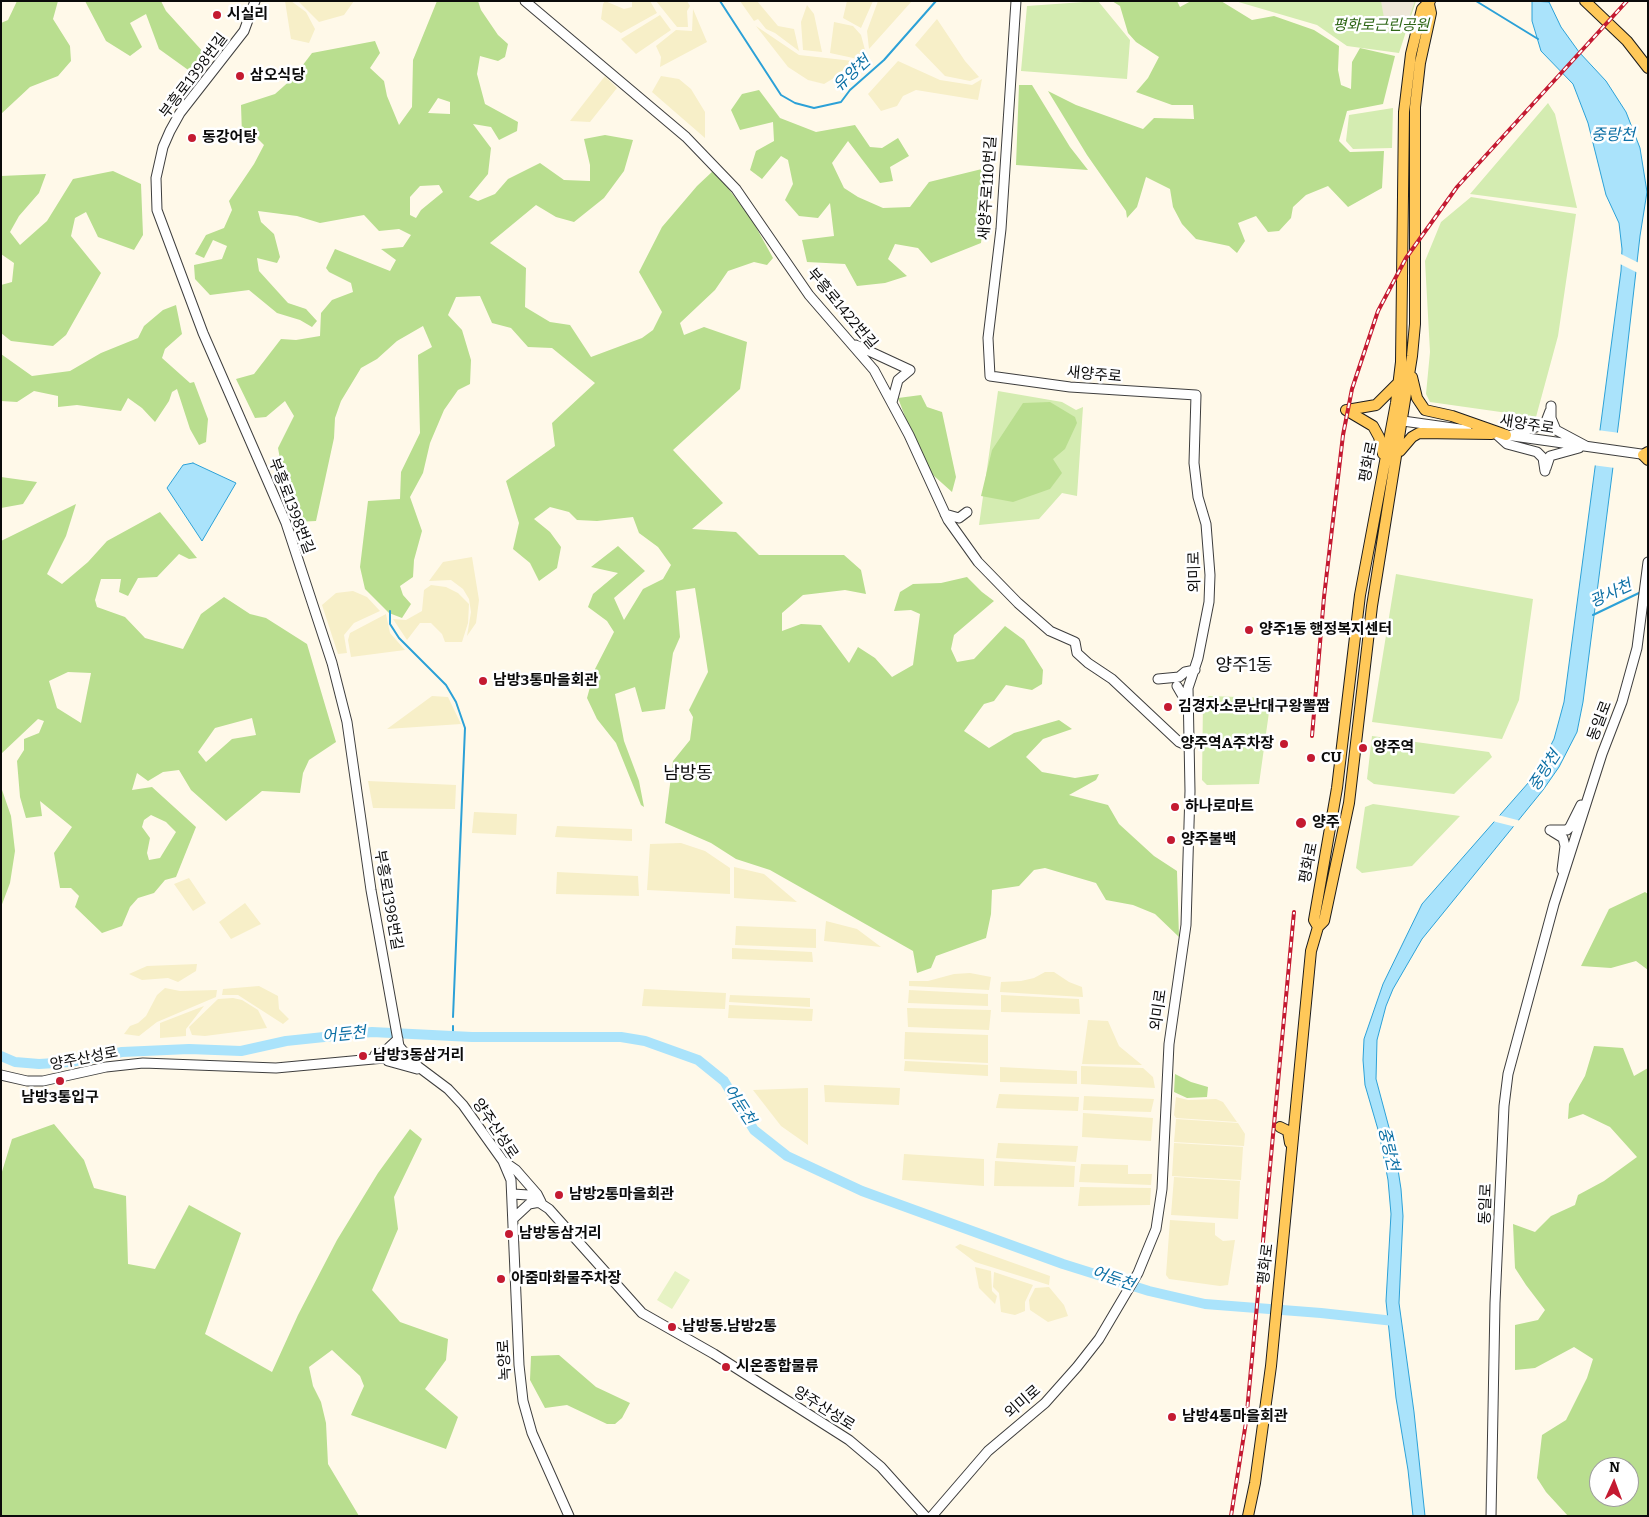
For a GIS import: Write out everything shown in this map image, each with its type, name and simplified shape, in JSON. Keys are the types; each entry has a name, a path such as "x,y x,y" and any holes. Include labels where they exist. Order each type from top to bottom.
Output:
{"main road":[{"path":"1585,1 1627,41 1648,68"},
{"name":"평화로","path":"1248,1516 1255,1483 1271,1366 1310,964 1318,927 1324,921 1349,803 1372,606 1398,454 1416,324 1415,107 1420,63 1431,13 1429,2"},
{"name":"평화로","path":"1318,927 1314,920 1337,788 1360,596 1398,383 1402,334 1404,102 1411,54 1422,9 1429,2"},
{"path":"1410,372 1417,398 1425,410 1452,416 1501,435"},
{"path":"1385,460 1379,437 1373,426 1346,410 1376,405 1398,383"},
{"path":"1398,454 1406,442 1419,433 1501,435"},
{"path":"1292,1157 1288,1131 1280,1127 1290,1121 1296,1107"}],"street":[{"name":"부흥로1398번길","path":"255,1 244,31 180,113 170,131 163,147 156,178 156,201 160,221 203,333 286,523 332,663 347,722 371,890 398,1038 402,1051 406,1056"},
{"name":"부흥로1422번길","path":"525,1 686,137 736,189 809,295 874,370 892,402 945,514 978,562 1018,603 1050,631 1075,642 1077,653 1112,680 1179,742 1190,748"},
{"name":"새양주로110번길","path":"990,376 988,338 1000,229 1016,1"},
{"path":"853,344 910,370 898,380 892,402"},
{"name":"새양주로","path":"990,376 1070,387 1196,395"},
{"name":"외미로","path":"932,1516 988,1451 1053,1395 1098,1339 1138,1273 1153,1241 1160,1211 1169,1044 1186,925 1190,748 1188,688 1195,670 1209,602 1210,575 1206,524 1198,497 1194,462 1196,395"},
{"path":"1565,448 1550,456 1545,471 1543,458 1537,452 1507,444 1501,435 1545,424 1551,406 1553,425 1556,430 1567,434 1586,447"},
{"name":"새양주로","path":"1403,421 1501,435 1565,448 1586,447 1645,455"},
{"path":"945,514 960,518 967,512"},
{"name":"동일로","path":"1491,1516 1496,1303 1504,1106 1516,1040 1556,900 1592,785 1622,702 1637,648 1643,612 1647,566"},
{"path":"1158,679 1179,677 1185,672 1195,670"},
{"path":"1177,686 1190,709"},
{"path":"1561,884 1565,846 1563,838 1550,830 1567,830 1570,827 1592,785"},
{"path":"363,1060 384,1052 398,1038"},
{"name":"양주산성로","path":"1,1074 27,1081 43,1081 106,1067 143,1063 262,1068 323,1065 406,1056 463,1105 503,1161 511,1180 513,1194 528,1195 541,1202 585,1247 642,1312 714,1354 849,1440 881,1467 926,1516"},
{"path":"363,1060 400,1063 428,1074"},
{"path":"503,1161 516,1170 537,1194 541,1202 528,1204 514,1218"},
{"name":"녹양로","path":"513,1194 519,1365 523,1401 532,1432 569,1516"}],"shaded area":[{"path":"285,1 291,1 306,12 315,29 309,43 291,39"},
{"path":"298,1 354,1 344,15 319,22"},
{"path":"605,1 624,9 632,7 632,1 650,1 657,13 621,33 601,19"},
{"path":"656,1 687,1 690,6 687,11 688,27 677,27"},
{"path":"740,1 757,1 778,26 794,29 799,51 775,33 766,29 758,19 754,21"},
{"path":"847,1 873,1 861,28 843,18"},
{"path":"878,1 912,1 869,49 867,31"},
{"path":"1381,1 1415,1 1405,29 1384,18"},
{"path":"807,5 814,14 822,52 803,50 801,22"},
{"path":"693,9 707,42 660,67 661,57 656,46 676,30 692,31"},
{"path":"660,15 671,30 636,54 621,39"},
{"path":"937,19 965,61 979,77 970,81 945,76 915,45"},
{"path":"834,22 853,26 861,35 865,50 858,59 830,53"},
{"path":"756,26 799,55 853,61 834,78 824,84 808,80 788,67"},
{"path":"898,61 940,80 972,85 982,79 978,100 916,90 903,96 897,106 881,111 868,94"},
{"path":"605,76 617,88 590,122 570,121"},
{"path":"661,76 679,79 691,89 705,112 705,138 652,92"},
{"path":"472,557 479,600 476,623 467,636 471,612 469,599 463,589 451,580 429,581 443,562"},
{"path":"431,585 446,587 458,593 469,604 468,623 462,642 445,642 442,634 431,623 420,623 407,640 393,619 406,620 422,611 424,590"},
{"path":"353,591 367,597 380,611 354,623 344,635 347,653 338,654 322,605 336,593"},
{"path":"386,614 390,633 405,650 351,657 348,640 350,633"},
{"path":"432,696 448,697 461,724 387,729"},
{"path":"368,781 456,785 455,809 373,808"},
{"path":"474,812 517,814 516,835 472,833"},
{"path":"557,826 632,829 632,841 555,837"},
{"path":"681,843 705,851 730,868 730,894 647,890 650,844"},
{"path":"734,867 764,874 797,902 734,898"},
{"path":"557,872 638,876 639,896 556,894"},
{"path":"189,878 206,903 193,911 174,884"},
{"path":"245,903 261,924 231,939 219,922"},
{"path":"826,921 857,929 881,947 824,941"},
{"path":"736,926 816,929 816,948 735,945"},
{"path":"732,948 812,952 813,962 732,959"},
{"path":"197,964 196,971 178,982 168,978 142,980 129,974 147,966"},
{"path":"1045,972 1054,972 1069,982 1082,987 1083,997 1000,992 1001,982 1021,981 1034,978"},
{"path":"970,973 991,977 989,990 909,986 909,981 928,981 954,974"},
{"path":"259,986 278,996 279,1009 289,1019 283,1024 238,995 222,995 223,989"},
{"path":"165,988 180,991 217,990 216,997 157,1022 139,1036 124,1034 130,1026 138,1023 146,1016 157,995"},
{"path":"644,989 726,993 725,1009 642,1006"},
{"path":"909,990 988,994 988,1006 908,1003"},
{"path":"730,995 810,998 810,1007 729,1002"},
{"path":"1001,995 1079,999 1080,1014 1001,1012"},
{"path":"233,998 242,1000 258,1010 267,1028 205,1036 192,1035 189,1027 218,999"},
{"path":"729,1005 813,1009 812,1021 728,1018"},
{"path":"204,1006 186,1029 186,1036 160,1038 160,1023"},
{"path":"907,1008 991,1010 989,1030 908,1027"},
{"path":"1088,1020 1108,1021 1119,1046 1142,1065 1082,1064"},
{"path":"905,1032 988,1035 988,1063 904,1059"},
{"path":"905,1061 988,1065 988,1076 904,1071"},
{"path":"1081,1066 1143,1068 1153,1077 1155,1088 1081,1084"},
{"path":"1000,1067 1077,1071 1077,1084 1000,1082"},
{"path":"824,1085 900,1088 899,1105 825,1102"},
{"path":"808,1088 808,1145 781,1126 753,1090"},
{"path":"999,1094 1079,1097 1078,1111 996,1108"},
{"path":"1084,1096 1154,1099 1151,1112 1083,1110"},
{"path":"1176,1097 1188,1100 1216,1099 1223,1102 1237,1122 1176,1118 1174,1115"},
{"path":"1083,1113 1153,1118 1151,1141 1082,1137"},
{"path":"1176,1119 1238,1123 1245,1134 1244,1146 1174,1142"},
{"path":"998,1143 1078,1146 1076,1162 996,1158"},
{"path":"1174,1143 1243,1147 1241,1180 1172,1176"},
{"path":"904,1154 984,1159 984,1186 902,1180"},
{"path":"995,1161 1075,1166 1074,1187 994,1186"},
{"path":"1081,1164 1128,1165 1128,1174 1152,1174 1151,1185 1079,1182"},
{"path":"1174,1177 1240,1181 1238,1219 1171,1215"},
{"path":"1080,1187 1151,1188 1150,1205 1078,1206"},
{"path":"1170,1220 1215,1223 1215,1235 1223,1241 1235,1240 1228,1285 1220,1286 1169,1279 1166,1275"},
{"path":"960,1244 1050,1276 1049,1285 975,1262 955,1247"},
{"path":"975,1267 991,1271 992,1291 997,1296 995,1304 979,1288"},
{"path":"994,1272 1033,1285 1025,1302 1025,1311 1015,1315 1001,1312 999,1293 993,1287"},
{"path":"1049,1287 1064,1305 1068,1316 1048,1322 1030,1310 1029,1300 1035,1288"}],"green space":[{"path":"17,1 58,1 53,19 70,46 71,61 58,76 30,87 1,114 1,23 8,20"},
{"path":"85,1 161,1 166,11 205,54 191,72 159,49 146,14 130,23 142,47 130,56 106,41"},
{"path":"437,1 478,1 481,10 498,35 508,44 505,57 498,61 480,56 477,74 485,104 518,122 517,131 499,140 491,127 473,124 491,148 488,174 469,197 478,201 495,194 508,179 540,163 564,180 590,181 590,165 584,139 605,135 633,140 624,171 604,198 574,222 556,217 536,205 490,243 526,268 525,307 550,322 570,325 591,357 642,338 653,330 662,312 639,272 662,227 697,186 714,170 751,218 773,258 767,265 754,262 728,271 715,290 680,323 684,335 704,327 747,342 740,389 673,450 723,503 692,529 736,532 759,555 844,555 861,570 866,594 845,590 803,595 782,613 782,631 801,624 821,625 849,663 858,647 875,658 892,677 913,665 920,614 911,610 894,611 900,592 913,584 941,583 967,577 994,601 954,635 951,649 957,662 974,659 1005,626 1024,640 1043,670 1042,684 1032,690 1006,685 994,701 984,704 964,731 989,748 1014,733 1059,720 1072,729 1043,739 1026,757 1042,772 1075,778 1099,774 1096,780 1069,795 1108,805 1119,824 1154,856 1177,871 1179,937 1155,914 1133,905 1106,900 1096,883 1045,868 1034,870 1019,886 992,890 991,914 986,938 936,956 931,968 917,973 913,951 770,870 736,859 711,843 665,823 673,761 690,740 693,717 689,710 708,672 695,588 676,591 680,637 673,653 665,709 642,712 635,687 615,694 624,741 639,781 644,807 641,805 616,743 597,719 587,698 595,669 614,632 607,621 588,607 593,594 618,573 591,567 618,546 645,571 614,598 624,620 643,589 663,579 671,565 658,547 639,533 633,517 597,521 577,520 569,512 550,507 534,519 550,532 561,547 557,568 539,581 530,563 513,549 519,523 506,481 555,446 552,423 595,383 552,348 528,347 511,328 492,323 480,296 456,297 448,315 462,330 471,360 470,384 458,390 444,410 430,443 423,473 410,497 422,531 414,560 413,577 400,586 403,595 411,604 402,618 389,613 365,589 360,567 368,501 400,499 401,472 420,433 418,355 432,347 423,326 397,341 377,359 361,368 341,401 335,418 334,438 316,521 296,522 286,492 278,448 294,416 285,401 266,417 255,418 236,379 254,374 281,339 296,340 320,336 321,313 332,300 353,292 351,283 329,272 326,268 335,249 390,271 396,260 381,249 403,247 411,235 399,229 379,231 364,215 320,223 297,216 258,211 261,222 274,234 280,257 277,263 257,258 259,271 288,303 306,309 317,321 312,327 300,320 277,313 249,290 210,295 195,279 194,265 222,259 227,246 213,240 204,258 195,254 206,235 224,228 232,210 229,201 254,164 264,145 254,135 242,135 241,105 275,94 293,78 312,53 375,41 380,53 370,68 384,81 387,96 399,125 412,107 413,60","holes":["438,98 450,102 450,114 428,113","439,185 443,192 421,210 416,218 410,215 410,197 420,186"]},
{"path":"1098,1 1130,40 1127,79 1021,71 1027,6"},
{"path":"1112,1 1177,1 1180,7 1191,1 1221,1 1252,20 1274,16 1314,30 1339,46 1338,70 1341,85 1351,89 1352,62 1360,48 1395,56 1383,104 1347,111 1339,141 1350,152 1384,151 1382,188 1348,207 1328,186 1306,195 1293,207 1291,218 1279,231 1268,232 1256,216 1238,223 1245,241 1237,253 1229,246 1196,239 1182,224 1173,207 1170,189 1146,177 1137,207 1127,218 1126,211 1087,155 1048,91 1076,105 1143,129 1154,118 1194,119 1193,105 1172,105 1136,92 1148,78 1159,57 1136,42 1128,33 1120,6"},
{"name":"평화로근린공원","path":"1235,1 1416,1 1399,53 1347,46 1317,25"},
{"path":"1019,85 1032,85 1070,147 1088,170 1016,165"},
{"path":"759,90 780,118 816,132 855,125 870,147 882,148 898,138 909,156 890,167 893,181 880,183 848,141 832,163 844,188 858,197 883,208 910,207 929,182 990,167 981,243 931,263 918,248 895,244 888,259 907,276 885,283 857,286 845,264 807,262 802,240 834,236 830,203 818,218 799,216 785,200 793,184 788,160 781,156 762,179 750,170 756,151 774,141 773,122 740,130 731,110 742,94"},
{"path":"1548,103 1555,114 1577,208 1470,194"},
{"path":"1393,108 1392,148 1353,149 1346,141 1349,115"},
{"path":"113,171 141,184 143,235 134,250 98,237 86,212 75,218 71,236 101,273 66,335 53,346 11,341 1,333 1,285 12,282 14,263 1,254 1,176 46,174 39,193 19,216 10,232 20,245 47,221 73,179"},
{"path":"1471,197 1576,214 1558,336 1536,417 1430,402 1426,394 1430,352 1425,261 1441,222"},
{"path":"176,305 182,334 165,349 162,358 190,383 194,382 208,419 206,442 199,445 190,429 177,389 172,392 169,401 155,422 142,408 128,398 121,411 77,405 58,407 58,396 34,391 17,402 1,401 1,354 32,376 70,371 101,353 138,338 144,326 163,310"},
{"path":"998,391 1062,402 1076,410 1083,407 1077,496 1062,493 1039,519 979,525"},
{"path":"921,395 927,407 942,412 956,477 952,492 924,467 898,398"},
{"path":"1050,402 1075,417 1077,423 1065,449 1053,459 1062,473 1050,489 1013,502 981,496 992,450 1023,403"},
{"path":"1,477 37,482 23,504 1,508"},
{"path":"76,504 66,536 47,574 62,584 88,562 107,541 160,512 197,558 189,559 179,554 157,577 138,578 128,596 119,592 121,579 101,579 95,600 97,607 125,617 145,638 183,649 201,614 224,597 250,614 266,618 307,644 336,742 309,760 303,773 300,793 262,791 226,821 191,790 179,770 163,772 148,781 137,773 132,790 152,787 196,827 176,877 165,880 154,893 138,898 130,907 122,926 102,933 75,907 79,896 71,888 60,888 54,853 72,827 40,801 42,816 26,818 20,797 17,761 24,750 24,739 39,733 44,721 38,719 1,754 1,541","holes":["68,672 91,673 81,723 57,708 49,681","252,718 256,735 232,739 206,762 198,752 215,728","151,815 166,822 176,832 160,858 149,860 147,853 150,838 142,827 144,820"]},
{"path":"1396,574 1533,599 1519,700 1502,739 1372,722"},
{"path":"1209,696 1267,698 1270,705 1259,784 1207,785 1202,780 1203,701"},
{"path":"1372,736 1489,752 1492,757 1454,794 1374,784 1367,779"},
{"path":"1,787 11,816 15,851 10,883 1,907"},
{"path":"1373,804 1460,816 1412,866 1362,873 1356,868 1365,807"},
{"path":"1645,892 1648,894 1648,970 1636,961 1611,968 1581,966 1609,909"},
{"path":"1594,1046 1623,1048 1634,1076 1648,1068 1648,1516 1568,1516 1546,1492 1537,1478 1542,1435 1566,1420 1587,1378 1593,1359 1574,1347 1535,1368 1515,1370 1515,1325 1538,1320 1545,1310 1515,1268 1513,1224 1535,1232 1551,1216 1575,1205 1578,1195 1604,1181 1637,1157 1610,1127 1583,1114 1568,1119 1569,1104 1585,1076"},
{"path":"1175,1074 1191,1082 1208,1087 1207,1097 1187,1098 1174,1092"},
{"path":"54,1124 84,1160 94,1188 126,1196 128,1264 155,1269 189,1205 241,1233 205,1334 272,1372 298,1315 337,1240 378,1173 410,1129 422,1139 394,1197 398,1229 372,1290 400,1322 448,1339 446,1360 425,1389 458,1417 446,1449 351,1415 364,1386 360,1376 332,1350 309,1367 313,1386 321,1402 326,1423 328,1464 359,1516 1,1516 1,1175 12,1139"},
{"path":"675,1271 690,1280 672,1309 657,1300"},
{"path":"559,1355 596,1387 630,1403 622,1418 615,1424 607,1424 567,1405 545,1408 530,1380 531,1356"}],"water":[{"name":"중랑천","path":"1532,1 1549,2 1561,27 1579,52 1606,81 1626,112 1640,148 1647,192 1583,702 1577,732 1559,767 1543,790 1422,939 1393,989 1386,1006 1377,1040 1376,1079 1395,1150 1401,1189 1403,1216 1399,1303 1414,1412 1425,1516 1413,1516 1408,1470 1396,1398 1386,1301 1391,1214 1388,1180 1379,1133 1365,1085 1364,1039 1383,984 1422,904 1536,774 1554,739 1564,702 1621,271 1622,249 1619,223 1606,195 1588,123 1573,84 1541,51 1532,21"},
{"path":"193,463 236,483 202,541 167,488 183,465"}],"pier":[{"path":"1619,253 1639,263 1638,273 1618,263"},
{"path":"1597,430 1620,433 1615,468 1592,465"},
{"path":"1498,815 1521,821 1516,827 1492,821"}],"waterway":[{"name":"유양천","path":"720,1 781,95 795,103 814,108 841,102 850,90 884,60 936,1"},
{"name":"유양천","path":"1476,1 1538,39"},
{"name":"광사천","path":"1593,615 1641,592"},
{"path":"390,611 390,624 399,638 446,685 456,702 465,728 453,1017"},
{"path":"453,1026 453,1035"},
{"name":"어둔천","path":"1,1056 15,1062 39,1064 71,1062 122,1052 189,1049 241,1051 286,1041 372,1032 472,1037 621,1037 645,1041 698,1060 724,1081 754,1130 787,1156 862,1191 1063,1264 1149,1291 1205,1304 1394,1321"}],"railway":[{"path":"1312,736 1324,597 1343,435 1352,389 1378,311 1406,258 1457,187 1627,1"},
{"path":"1231,1516 1246,1422 1294,912"}],"place":[{"name":"시실리","path":"217,15"},
{"name":"삼오식당","path":"240,76"},
{"name":"동강어탕","path":"192,138"},
{"name":"양주1동 행정복지센터","path":"1249,630"},
{"name":"남방3통마을회관","path":"483,681"},
{"name":"김경자소문난대구왕뽈짬","path":"1168,707"},
{"name":"양주역A주차장","path":"1284,744"},
{"name":"양주역","path":"1363,748"},
{"name":"CU","path":"1311,758"},
{"name":"하나로마트","path":"1175,807"},
{"name":"양주","path":"1301,823"},
{"name":"양주불백","path":"1171,840"},
{"name":"남방3동삼거리","path":"363,1056"},
{"name":"남방3통입구","path":"60,1081"},
{"name":"남방2통마을회관","path":"559,1195"},
{"name":"남방동삼거리","path":"509,1234"},
{"name":"아줌마화물주차장","path":"501,1279"},
{"name":"남방동.남방2통","path":"672,1327"},
{"name":"시온종합물류","path":"726,1367"},
{"name":"남방4통마을회관","path":"1172,1417"}],"district":[{"name":"양주1동","path":"1244,666"},
{"name":"남방동","path":"688,774"}]}
